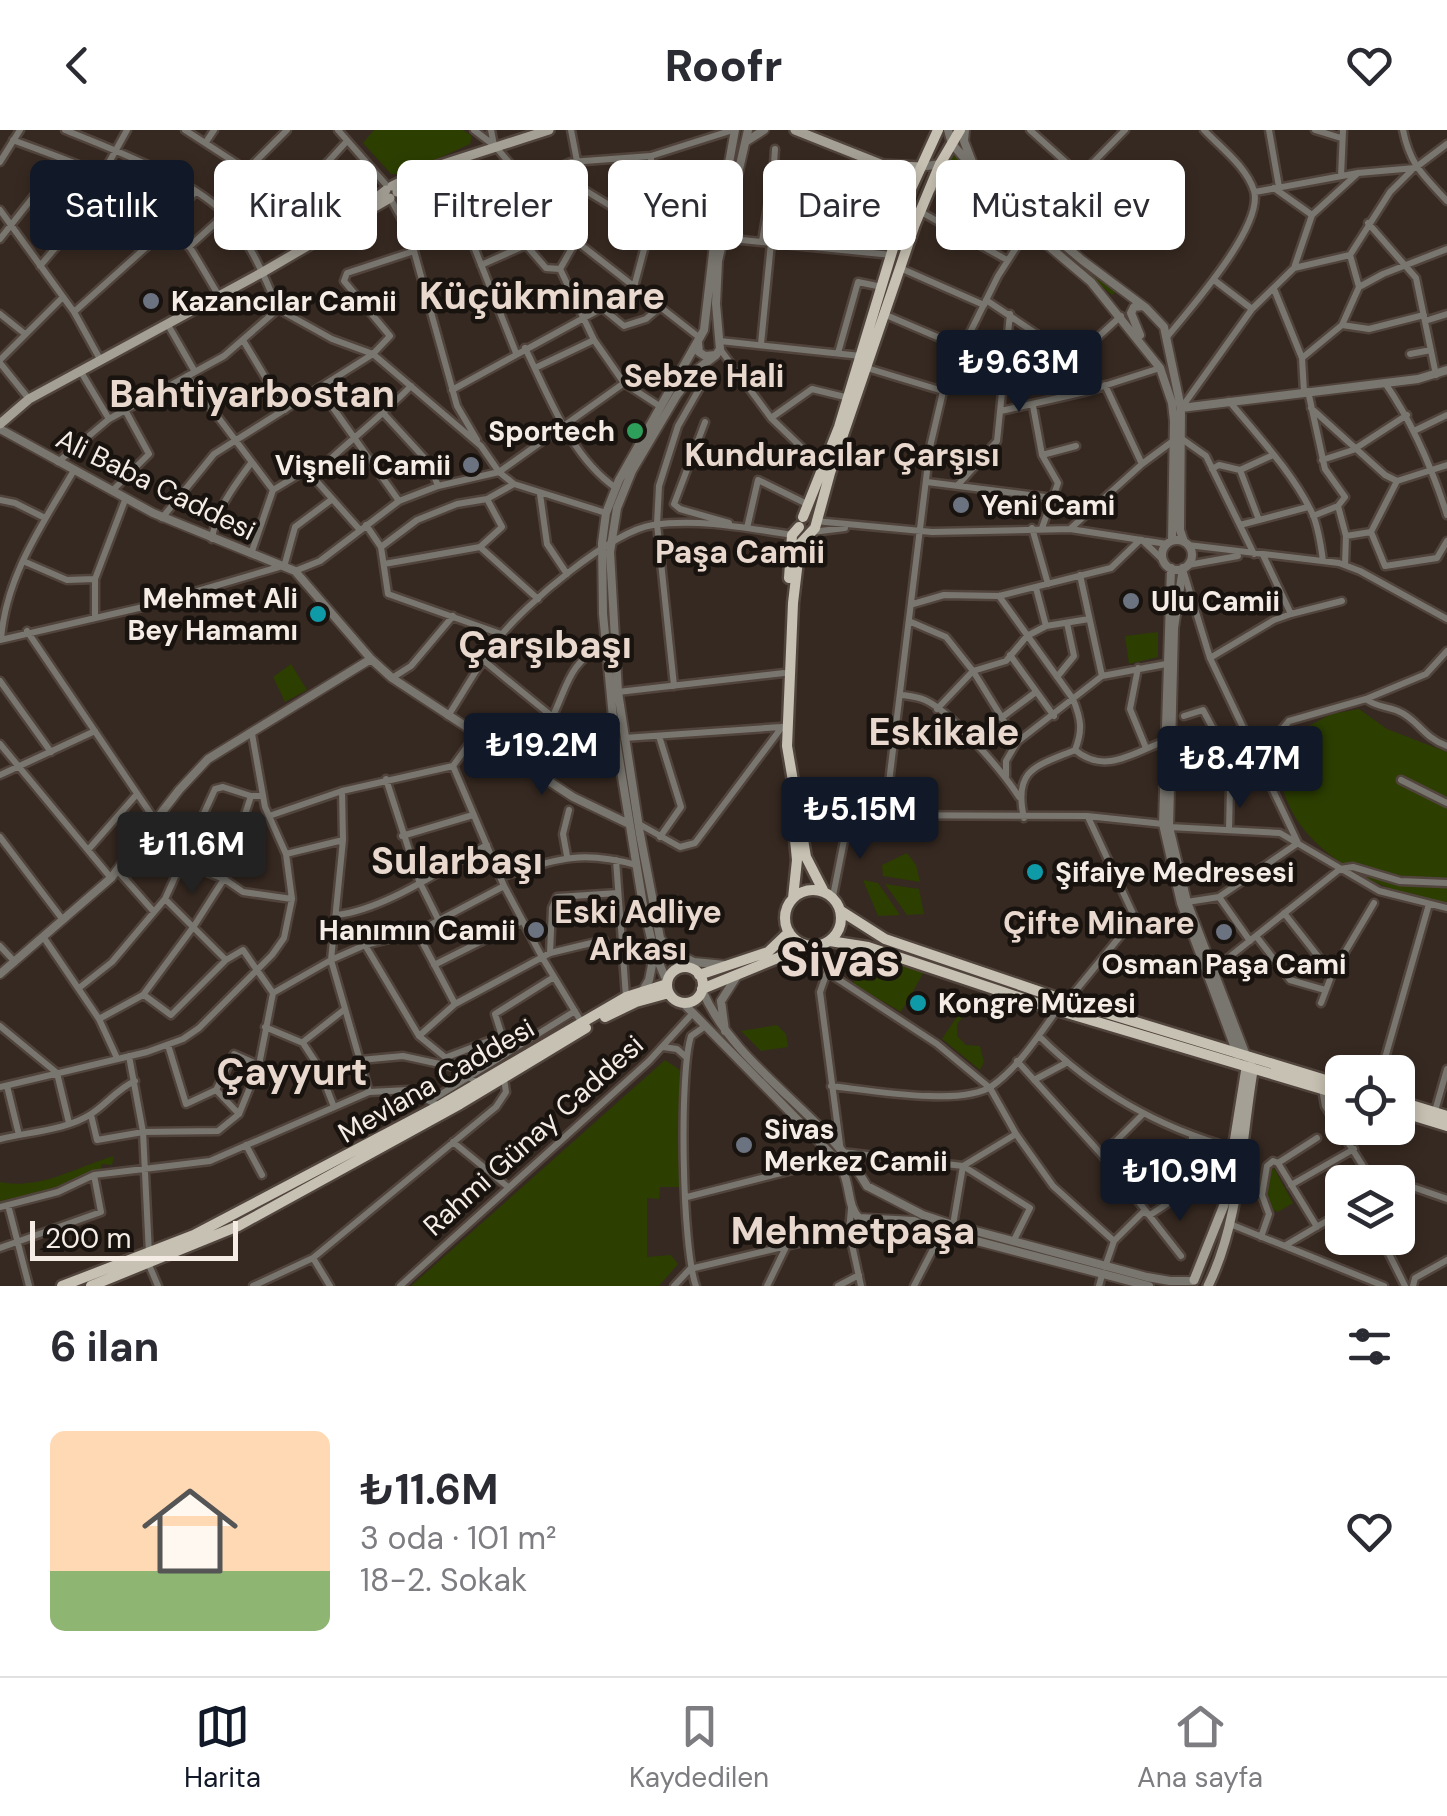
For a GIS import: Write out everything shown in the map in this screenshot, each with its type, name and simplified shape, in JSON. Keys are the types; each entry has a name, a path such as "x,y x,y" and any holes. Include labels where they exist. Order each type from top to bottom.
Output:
{"main road":[{"path":"377,201 428,169 549,130"},
{"path":"795,130 868,160"},
{"path":"916,177 938,130"},
{"path":"942,160 963,130"},
{"path":"916,167 920,167"},
{"path":"936,173 800,544 787,746 806,857 841,911 885,939 1325,1090"},
{"path":"0,426 29,399 301,250"},
{"path":"789,932 785,914 793,898 798,860 784,765 784,673 804,528 808,504 848,398 893,250"},
{"path":"793,898 809,889 828,893"},
{"path":"699,975 734,971 819,944 839,930 841,911"},
{"path":"789,932 819,944 868,947 1058,1010 1325,1081"},
{"path":"702,990 699,975 691,969 672,973 668,986 683,1003 695,1000 702,990 768,952 789,932"},
{"name":"Mevlana Caddesi","path":"91,1286 114,1282 626,997 668,986"},
{"name":"Mevlana Caddesi","path":"62,1286 149,1260 238,1226 504,1079 604,1017 668,986"},
{"path":"1246,1063 1230,1224 1219,1264 1208,1286 1190,1282 1224,1205 1246,1063"},
{"path":"1415,1106 1447,1116"},
{"path":"1415,1116 1447,1126"}],"street":[{"path":"0,162 20,130"},
{"path":"65,130 117,150 214,206"},
{"path":"111,160 126,130"},
{"path":"185,130 234,160"},
{"path":"206,142 214,130"},
{"path":"257,160 287,130"},
{"path":"338,130 397,201"},
{"path":"474,130 506,160"},
{"path":"491,130 495,146"},
{"path":"571,130 574,160"},
{"path":"588,160 651,156 734,130 714,245 707,316 698,347 701,354 708,357 719,349 761,344 862,356"},
{"path":"739,160 748,130"},
{"path":"743,144 764,130"},
{"path":"948,130 952,144 967,160"},
{"path":"963,130 972,160"},
{"path":"1030,130 1063,160"},
{"path":"1095,160 1125,130"},
{"path":"1166,338 1214,280 1251,218 1255,192 1240,168 1204,130"},
{"path":"1269,130 1276,188 1312,215"},
{"path":"1315,130 1342,134 1341,176"},
{"path":"1403,130 1408,156 1415,168 1447,201"},
{"path":"13,140 63,160"},
{"path":"329,160 347,140"},
{"path":"1302,358 1342,325 1359,287 1350,255 1368,223 1390,192 1447,144"},
{"path":"774,149 774,160"},
{"path":"920,167 936,165"},
{"path":"1255,192 1358,173 1415,168"},
{"path":"1181,408 1252,309 1294,268 1312,215 1358,173"},
{"path":"927,194 936,185"},
{"path":"391,191 397,206"},
{"path":"0,239 30,201"},
{"path":"0,210 74,312 102,362"},
{"path":"920,211 1008,260"},
{"path":"1181,408 1443,373 1431,350 1416,278 1368,223"},
{"path":"194,242 214,225"},
{"path":"481,264 526,245 546,268 560,269"},
{"path":"1359,287 1447,249"},
{"path":"40,266 53,250"},
{"path":"74,312 141,250"},
{"path":"190,250 219,296"},
{"path":"249,250 264,272 278,309 317,332 373,354 480,446"},
{"path":"475,250 516,353"},
{"path":"560,269 571,250"},
{"path":"587,250 700,338"},
{"path":"634,286 644,250"},
{"path":"620,741 610,595 611,543 624,488 692,375 719,349 716,304 720,250"},
{"path":"761,344 766,250"},
{"path":"851,250 892,255"},
{"path":"884,815 888,812 930,447 943,391 1014,250"},
{"path":"1052,250 1121,316 1160,368 1172,403 1178,440 1180,530 1192,553 1175,612 1166,825 1187,902 1246,1063"},
{"path":"1072,250 1159,319 1166,338 1181,408 1170,543 1163,550 1164,560"},
{"path":"162,518 214,454 373,354 390,336 344,282 347,273 414,252 457,406 499,472 514,484 606,514"},
{"path":"1294,268 1350,255"},
{"path":"900,268 1010,314 1080,363 1085,392"},
{"path":"560,269 582,319 624,383 662,407"},
{"path":"1214,280 1252,309"},
{"path":"838,353 858,282 883,288"},
{"path":"1274,288 1302,358 1322,460 1345,497 1338,506 1313,516"},
{"path":"1107,299 1119,299 1121,290"},
{"path":"29,399 0,362 63,297"},
{"path":"1143,306 1134,307 1130,313 1148,353"},
{"path":"452,390 602,308 624,326 646,319 660,307"},
{"path":"57,463 109,419 244,342 278,309"},
{"path":"0,314 25,334"},
{"path":"958,485 997,441 1010,314"},
{"path":"1342,325 1368,329 1447,314"},
{"path":"886,315 962,348"},
{"path":"1074,358 1121,316"},
{"path":"168,325 191,374 234,442 273,490"},
{"path":"668,986 654,950 636,865 606,643 602,550 606,514 616,488 700,338 712,334 771,418 824,469"},
{"path":"535,368 594,340"},
{"path":"244,342 285,410"},
{"path":"524,348 564,427 587,460 616,488"},
{"path":"1410,354 1431,350"},
{"path":"867,368 943,391"},
{"path":"1001,411 1085,392 1160,368"},
{"path":"81,372 109,419"},
{"path":"674,686 657,524 659,486 678,426 702,384 692,375"},
{"path":"624,383 499,472 438,486 399,502 320,561 295,572 370,659 392,678 573,796 680,847 689,846 782,727"},
{"path":"1386,383 1407,415 1432,468 1447,516"},
{"path":"1105,385 1142,464"},
{"path":"312,476 352,437 384,414 410,386"},
{"path":"320,388 399,502"},
{"path":"771,418 812,389 848,398"},
{"path":"1228,400 1273,455 1313,516 1323,561"},
{"path":"1033,406 1042,455 1058,483 1042,528"},
{"path":"1312,408 1385,475 1397,481"},
{"path":"111,492 148,454 125,410"},
{"path":"384,414 429,463 438,486"},
{"path":"1322,460 1357,446 1407,415"},
{"path":"1414,430 1447,415"},
{"path":"705,422 674,504 744,527"},
{"name":"Ali Baba Caddesi","path":"0,426 57,463 162,518 295,572"},
{"path":"1070,529 1142,464 1178,440"},
{"path":"1178,440 1206,456 1291,614"},
{"path":"1042,455 1076,446"},
{"path":"1212,468 1219,464 1240,470 1273,455"},
{"path":"212,540 214,522 250,462"},
{"path":"1447,466 1397,481 1371,532 1385,566 1437,558 1447,541"},
{"path":"1240,470 1259,520"},
{"path":"73,472 23,562 3,613 0,639 143,607 282,568 295,528 331,500"},
{"path":"250,555 273,490 303,472 312,476 380,547 388,594 501,634"},
{"path":"744,527 758,480 808,504"},
{"path":"927,482 1053,498"},
{"path":"380,547 436,511 488,498 514,484"},
{"path":"540,494 547,544 568,574"},
{"path":"384,564 480,547 502,527 488,498"},
{"path":"0,500 46,518"},
{"path":"95,616 95,579 126,500"},
{"path":"1338,506 1346,536 1346,566"},
{"path":"1240,525 1308,508"},
{"path":"448,716 501,634 538,598 631,530 657,524 922,531 1070,529 1346,566 1447,619"},
{"path":"1032,528 1048,584"},
{"path":"1346,536 1371,532"},
{"path":"1141,539 1171,568 1166,664 1166,825 1180,904 1246,1063"},
{"path":"913,604 944,595 999,596 1111,568 1141,539"},
{"path":"480,547 538,598"},
{"path":"1171,568 1256,555"},
{"path":"23,562 67,580 95,579"},
{"path":"1186,567 1193,610 1210,658 1298,843"},
{"path":"1080,575 1102,676"},
{"path":"1036,588 1046,626"},
{"path":"999,596 1073,699 1081,718 1075,750 1032,768 1021,783 1024,818"},
{"path":"1210,658 1274,620 1342,601"},
{"path":"1175,612 1183,608 1193,610"},
{"path":"392,678 410,666 452,616"},
{"path":"937,709 973,670 1006,661 1027,636 1046,626 1090,619"},
{"path":"910,622 946,637 973,670 1017,742"},
{"path":"1057,677 1074,656 1066,624"},
{"path":"28,631 154,820"},
{"path":"552,718 584,656 606,643"},
{"path":"1272,782 1272,741 1289,721 1366,699 1426,674 1447,650"},
{"path":"1010,656 1054,716"},
{"path":"0,974 114,874 154,820 208,759 370,659"},
{"path":"483,660 592,749 659,736 782,727"},
{"path":"1006,776 1006,760 1017,742 1102,676 1166,664"},
{"path":"1138,668 1130,708 1146,748"},
{"path":"618,692 784,673"},
{"path":"0,681 51,752"},
{"path":"1001,718 1036,692"},
{"path":"902,695 924,699 937,709 1006,776 1020,798"},
{"path":"1366,699 1373,705 1398,711 1410,718 1425,736 1447,746"},
{"path":"1184,716 1203,710 1218,738 1231,748"},
{"path":"0,775 94,731"},
{"path":"269,816 342,791 453,766 478,732"},
{"path":"19,1134 4,1086 168,1045 198,1028 258,972 284,938 292,899 286,854 262,796 252,734"},
{"path":"659,736 680,806 660,837"},
{"path":"1231,748 1249,738"},
{"path":"1075,750 1096,764 1112,762 1165,741"},
{"path":"0,744 88,850 154,912"},
{"path":"1228,830 1231,748"},
{"path":"453,766 504,886 582,1023"},
{"path":"386,780 402,836 439,921"},
{"path":"1401,780 1447,803"},
{"path":"80,988 112,962 166,899 215,789 223,787 262,796"},
{"path":"342,791 343,840 331,960 368,1092"},
{"path":"88,850 137,794"},
{"path":"99,1019 144,995 194,926 224,878 251,796"},
{"path":"567,856 563,834 569,810"},
{"path":"402,836 473,815"},
{"path":"828,893 848,820 858,815 1087,816 1280,833 1379,891 1447,908"},
{"path":"1067,1001 1135,918 1087,816"},
{"path":"633,824 640,834 664,948 682,968"},
{"path":"640,834 660,837"},
{"path":"0,838 64,920"},
{"path":"286,854 343,840"},
{"path":"1187,902 1219,897 1298,843"},
{"path":"337,914 356,912 392,899 486,845"},
{"path":"500,877 567,856 636,865"},
{"path":"616,860 626,997"},
{"path":"184,862 224,878 243,892 292,899"},
{"path":"1213,970 1340,868 1353,866 1400,882 1447,882"},
{"path":"91,1115 98,1140 143,1132 218,1131 240,1114 259,1065 273,993 331,960 416,932 504,886"},
{"path":"550,952 555,899 570,894 618,893"},
{"path":"1219,897 1290,980 1325,990"},
{"path":"166,899 226,960"},
{"path":"1321,1002 1332,974 1374,903"},
{"path":"1386,1055 1429,904"},
{"path":"1284,912 1332,974"},
{"path":"434,965 522,921"},
{"path":"416,932 455,1004"},
{"path":"44,938 99,1019 117,1058"},
{"path":"419,1036 455,1004 550,952 604,940"},
{"path":"819,944 826,972 820,992 838,1156 852,1195 849,1231 862,1286"},
{"path":"0,946 15,962"},
{"path":"365,946 419,1036 473,1080 575,1011"},
{"path":"664,948 694,962 734,971 721,1001 725,1031"},
{"path":"144,995 171,1015 226,960 243,950 273,993"},
{"path":"643,990 649,980 654,950"},
{"path":"826,972 937,1044 990,1088 1016,1134 1053,1186 1114,1241"},
{"path":"447,1058 502,1036 495,1014 554,977"},
{"path":"702,990 712,1014 725,1031 867,1186 923,1215 1149,1286"},
{"path":"683,1003 838,1156"},
{"path":"303,1042 345,1009"},
{"path":"831,1086 925,1096 990,1088 1058,1010"},
{"name":"Rahmi Günay Caddesi","path":"400,1286 663,1047 692,1014"},
{"path":"0,1026 57,1073 70,1123"},
{"path":"265,1027 303,1042 318,1066 334,1107"},
{"path":"696,1286 690,1269 686,1197 687,1058 691,1036 704,1027"},
{"path":"1039,1036 1066,1063 1142,1114 1192,1137 1233,1148"},
{"path":"168,1045 186,1104 216,1090 234,1054 259,1065"},
{"path":"663,1047 677,1049 687,1058"},
{"path":"129,1056 143,1132 149,1260 158,1286"},
{"path":"360,1060 402,1056 459,1068"},
{"path":"1016,1061 1102,1155 1181,1256"},
{"path":"1034,1080 1066,1063"},
{"path":"1434,1112 1447,1069"},
{"path":"253,1286 313,1258 496,1107 506,1092 504,1079"},
{"path":"0,1140 91,1115 120,1088 135,1081"},
{"path":"1322,1089 1325,1106 1363,1165"},
{"path":"216,1090 240,1114"},
{"path":"29,1286 4,1206 58,1192 94,1175 210,1161 368,1092 409,1090 434,1104"},
{"path":"1102,1155 1142,1114"},
{"path":"963,1166 1016,1134"},
{"path":"1192,1137 1224,1205"},
{"path":"1261,1237 1269,1214 1262,1195 1267,1166 1318,1138"},
{"path":"453,1142 508,1187"},
{"path":"246,1145 262,1174"},
{"path":"1291,1184 1354,1149"},
{"path":"686,1197 838,1156 963,1166 1030,1208 1014,1242"},
{"path":"1275,1162 1317,1227"},
{"path":"954,1225 963,1166"},
{"path":"0,1248 100,1212 94,1175"},
{"path":"1100,1286 1114,1241 1143,1212 1150,1214 1210,1176"},
{"path":"852,1195 867,1186"},
{"path":"1415,1188 1447,1199"},
{"path":"876,1217 884,1208 882,1194"},
{"path":"851,1208 864,1220"},
{"path":"674,1286 690,1269 849,1231 876,1217 914,1221 942,1232 1104,1270 1190,1282"},
{"path":"1285,1246 1325,1222"},
{"path":"1230,1224 1384,1286"},
{"path":"914,1286 942,1232"},
{"path":"768,1286 787,1246"},
{"path":"1389,1255 1404,1286"},
{"path":"313,1258 330,1286"},
{"path":"1412,1286 1415,1278 1447,1260"},
{"path":"838,1286 859,1275"}],"green space":[{"path":"374,130 463,130 472,136 470,144 435,160 397,160 397,174 391,174 363,143"},
{"path":"952,148 962,160 946,160"},
{"path":"1060,250 1066,250 1116,292 1112,295"},
{"path":"1158,632 1158,657 1129,664 1125,636"},
{"path":"291,664 307,690 285,702 273,677"},
{"path":"1359,709 1387,729 1447,752 1447,904 1386,887 1355,872 1304,830 1288,804 1280,774 1283,740 1331,714"},
{"path":"907,853 916,865 920,882 883,876 882,865"},
{"path":"863,880 878,883 900,915 878,916"},
{"path":"885,884 919,889 924,914 907,915"},
{"path":"856,951 924,972 901,1012 854,985 852,957"},
{"path":"958,1015 962,1018 957,1024 957,1036 966,1045 980,1046 984,1062 980,1070 942,1039"},
{"path":"777,1025 786,1034 788,1047 761,1051 741,1031"},
{"path":"665,1060 680,1070 681,1187 660,1187 659,1199 647,1198 647,1257 671,1255 678,1264 659,1286 411,1286"},
{"path":"114,1156 112,1165 101,1164 102,1169 57,1188 0,1201 0,1182 44,1180"},
{"path":"1274,1168 1293,1203 1278,1212 1266,1197 1270,1171"}],"place":[{"name":"Kazancılar Camii","path":"151,301"},
{"name":"Sportech","path":"635,431"},
{"name":"Vişneli Camii","path":"471,465"},
{"name":"Yeni Cami","path":"961,505"},
{"name":"Ulu Camii","path":"1131,601"},
{"name":"Mehmet Ali Bey Hamamı","path":"318,614"},
{"name":"Şifaiye Medresesi","path":"1035,872"},
{"name":"Hanımın Camii","path":"536,930"},
{"name":"Osman Paşa Cami","path":"1224,932"},
{"name":"Kongre Müzesi","path":"918,1003"},
{"name":"Sivas Merkez Camii","path":"744,1145"}],"district":[{"name":"Küçükminare","path":"542,296"},
{"name":"Sebze Hali","path":"704,376"},
{"name":"Bahtiyarbostan","path":"252,394"},
{"name":"Kunduracılar Çarşısı","path":"842,455"},
{"name":"Paşa Camii","path":"740,552"},
{"name":"Çarşıbaşı","path":"545,645"},
{"name":"Eskikale","path":"944,732"},
{"name":"Sularbaşı","path":"457,861"},
{"name":"Çifte Minare","path":"1099,923"},
{"name":"Eski Adliye Arkası","path":"638,930"},
{"name":"Sivas","path":"840,959"},
{"name":"Çayyurt","path":"292,1072"},
{"name":"Mehmetpaşa","path":"853,1231"}]}
